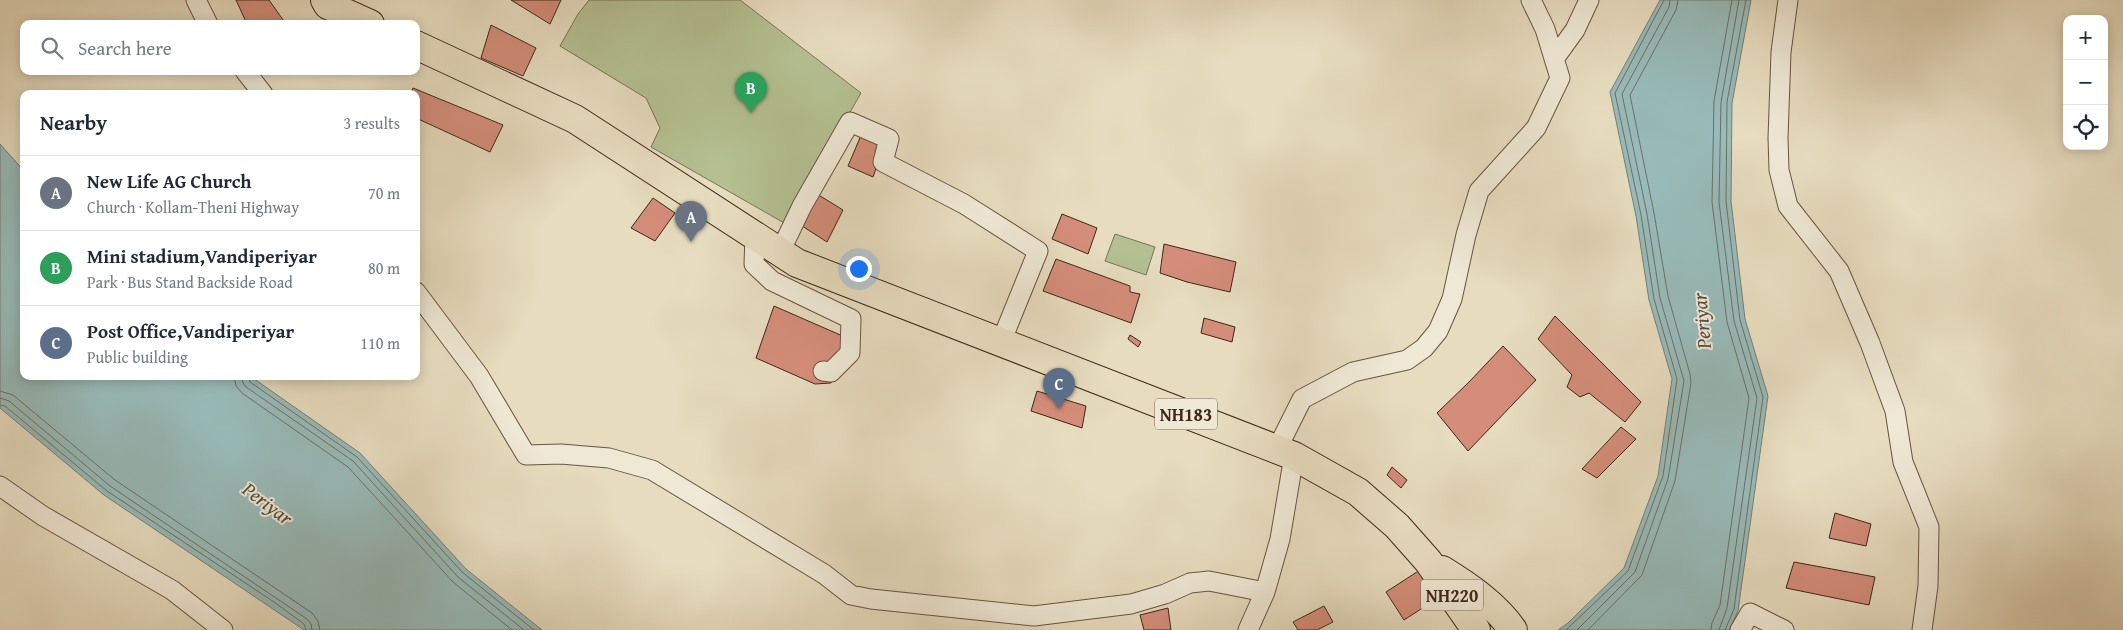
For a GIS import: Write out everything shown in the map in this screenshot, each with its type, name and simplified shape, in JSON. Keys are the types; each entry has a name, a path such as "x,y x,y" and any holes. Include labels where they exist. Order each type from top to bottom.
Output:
{"highway":[{"path":"324,0 328,5 361,20"},
{"name":"NH183","path":"420,47 575,119 797,263 1285,453 1358,492 1396,526 1428,561 1464,584 1509,624"},
{"name":"NH220","path":"1428,561 1476,630"}],"street":[{"path":"196,0 206,20"},
{"path":"1248,630 1265,592 1280,539 1285,453 1302,399 1353,372 1407,360 1424,348 1438,331 1452,299 1466,235 1479,191 1536,128 1560,78 1545,29 1531,0"},
{"path":"1554,59 1575,30 1588,0"},
{"path":"1788,0 1780,52 1779,170 1788,206 1839,271 1870,343 1895,411 1903,462 1929,527 1928,586 1922,630"},
{"path":"248,75 260,90"},
{"path":"780,252 802,206 850,122 856,124 889,140 883,162 964,204 1038,251 1001,342"},
{"path":"755,236 754,264 772,281 851,319 850,353 831,372 823,371"},
{"path":"420,297 479,376 526,455 561,454 609,458 652,470 824,574 851,595 871,599 1034,616 1131,604 1165,594 1190,583 1209,581 1265,592"},
{"path":"0,486 43,516 172,590 223,630"},
{"path":"1740,630 1750,613 1784,630"}],"green space":[{"path":"589,0 740,0 861,93 786,224 651,147 660,128 646,98 560,46 578,14"},
{"path":"1115,234 1155,247 1146,275 1105,261"}],"water":[{"name":"Periyar","path":"1660,0 1751,0 1732,103 1731,201 1745,319 1768,396 1738,611 1729,630 1558,630 1568,623 1624,568 1658,476 1672,379 1649,300 1636,216 1610,92"},
{"name":"Periyar","path":"0,144 20,166 20,380 256,380 360,453 466,569 542,630 304,630 104,495 0,408"}],"building":[{"path":"236,0 269,0 283,20 245,20"},
{"path":"511,0 561,0 550,24"},
{"path":"491,25 536,48 523,76 481,58"},
{"path":"420,91 503,125 490,152 420,120"},
{"path":"862,133 886,140 873,177 848,166"},
{"path":"817,194 843,210 827,242 799,224"},
{"path":"653,198 675,213 655,241 631,228"},
{"path":"1062,214 1097,228 1088,254 1052,239"},
{"path":"1164,244 1236,262 1230,292 1187,282 1160,273"},
{"path":"1056,259 1130,286 1130,292 1140,294 1131,323 1043,291"},
{"path":"774,306 845,337 831,383 815,384 756,358"},
{"path":"1555,316 1641,402 1625,422 1589,393 1580,397 1567,387 1572,375 1538,339"},
{"path":"1204,318 1235,327 1232,342 1201,333"},
{"path":"1130,335 1141,342 1138,347 1128,339"},
{"path":"1503,346 1536,380 1468,451 1437,413"},
{"path":"1037,391 1086,406 1082,428 1031,411"},
{"path":"1621,427 1636,439 1597,478 1582,469"},
{"path":"1392,467 1407,480 1401,488 1387,475"},
{"path":"1835,513 1871,524 1866,546 1829,538"},
{"path":"1794,562 1875,577 1869,605 1786,588"},
{"path":"1423,568 1441,596 1404,620 1386,592"},
{"path":"1324,606 1333,622 1317,630 1298,630 1293,622"},
{"path":"1168,608 1171,630 1144,630 1140,615"}],"place":[{"name":"Mini stadium,Vandiperiyar","path":"751,113"},
{"name":"New Life AG Church","path":"691,242"},
{"name":"Post Office,Vandiperiyar","path":"1059,409"}]}
